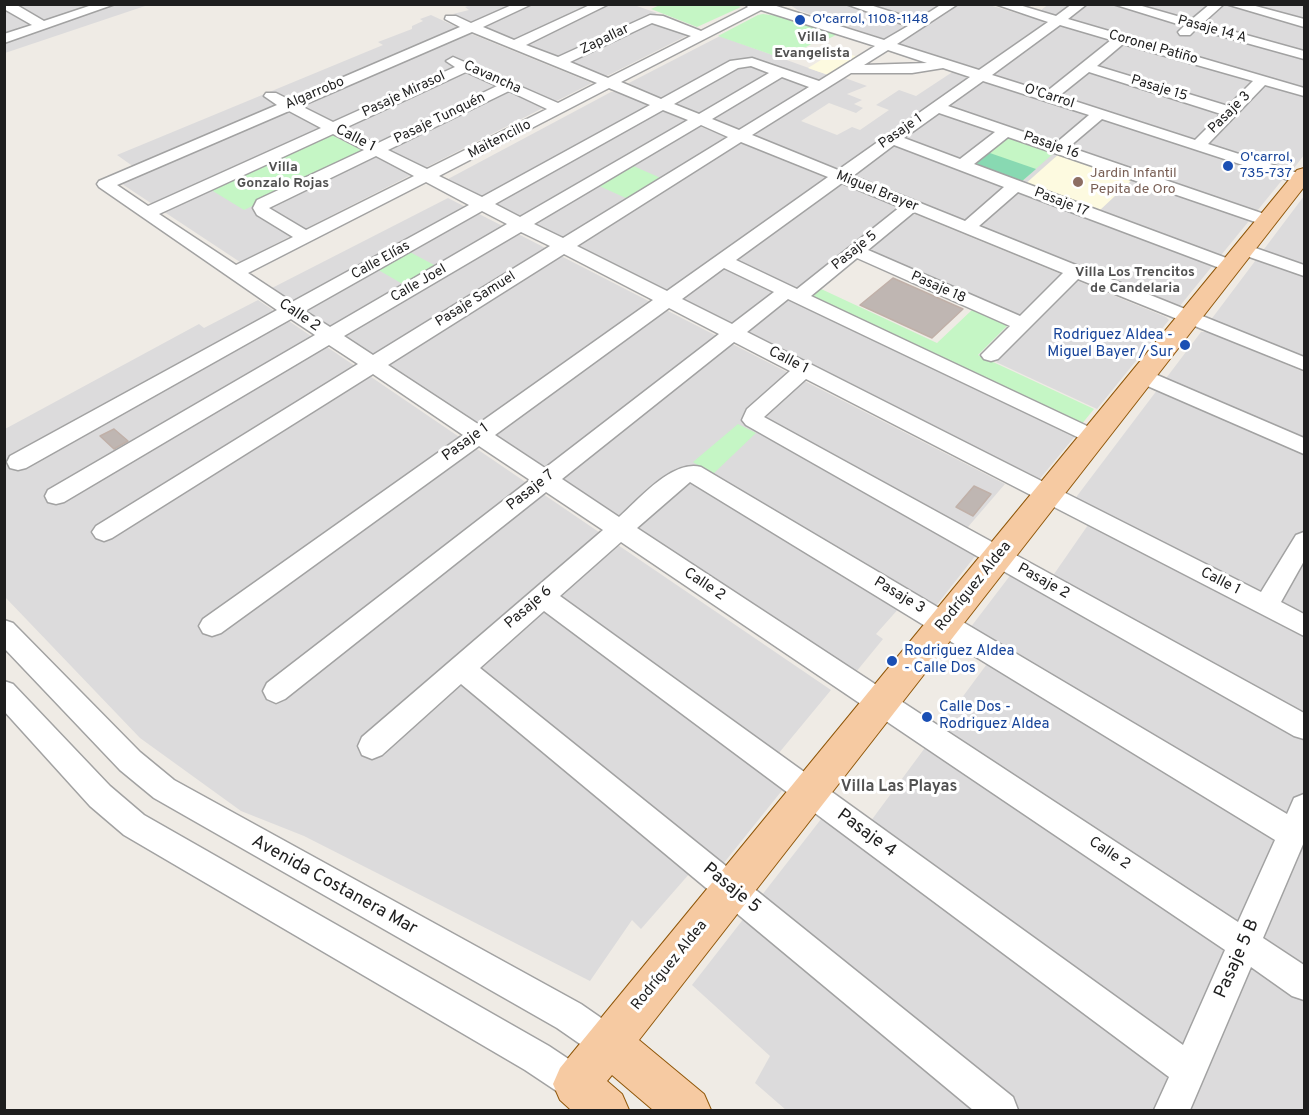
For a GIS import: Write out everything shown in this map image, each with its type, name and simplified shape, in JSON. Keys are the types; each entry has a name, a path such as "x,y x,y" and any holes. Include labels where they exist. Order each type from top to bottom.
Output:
{"main road":[{"name":"Rodríguez Aldea","path":"591,1097 608,1042 1303,178"},
{"name":"Avenida Costanera Mar","path":"608,1042 688,1110"}],"street":[{"path":"5,4 43,26"},
{"name":"Algarrobo","path":"105,184 526,4"},
{"path":"514,45 603,4"},
{"name":"O'Carrol","path":"776,4 793,15"},
{"path":"852,4 918,25"},
{"path":"924,4 947,7"},
{"name":"Coronel Patiño","path":"1001,4 1305,92"},
{"name":"Pasaje 1","path":"212,626 1081,4"},
{"name":"Pasaje 14 A","path":"1119,4 1305,55"},
{"path":"1162,51 1218,4"},
{"path":"1232,4 1305,23"},
{"name":"O'Carrol","path":"758,5 1303,178"},
{"name":"Maitencillo","path":"235,273 703,36 758,5"},
{"name":"Pasaje Samuel","path":"104,532 947,7"},
{"path":"4,39 104,8"},
{"name":"Miguel Brayer","path":"451,19 1305,364"},
{"name":"Zapallar","path":"557,63 652,19 703,36"},
{"path":"1049,98 1121,39"},
{"name":"Cavancha","path":"423,48 560,109"},
{"name":"Calle Elías","path":"18,462 735,64 745,61 781,72"},
{"path":"849,69 921,69 944,63"},
{"name":"Pasaje Mirasol","path":"147,213 465,67"},
{"name":"Pasaje 15","path":"1087,67 1231,111"},
{"path":"781,72 820,86"},
{"name":"Calle Joel","path":"56,496 781,72"},
{"name":"Pasaje 3","path":"1197,146 1262,80"},
{"name":"Pasaje Tunquén","path":"306,237 264,211 261,208 262,204 509,86"},
{"name":"Calle 1","path":"271,96 1305,626"},
{"name":"Pasaje 16","path":"937,106 1267,221"},
{"path":"1059,149 1099,114"},
{"path":"962,166 1006,131"},
{"name":"Pasaje 17","path":"891,139 1015,186 1238,258 1305,271"},
{"name":"Calle 2","path":"105,184 372,365 1305,984"},
{"path":"967,228 1015,186"},
{"name":"Pasaje 5","path":"792,294 855,251 912,206"},
{"name":"Pasaje 18","path":"855,251 1022,324"},
{"path":"721,260 1094,438"},
{"path":"991,354 1075,272"},
{"name":"Pasaje 7","path":"276,691 734,333 792,294"},
{"name":"Pasaje 2","path":"805,369 753,414 752,418 1305,727"},
{"path":"1143,376 1305,447"},
{"name":"Pasaje 3","path":"688,472 697,475 944,624 1299,821"},
{"name":"Pasaje 6","path":"372,746 688,472"},
{"path":"1266,606 1305,541"},
{"name":"Pasaje 4","path":"543,597 1190,1071"},
{"name":"Avenida Costanera Mar","path":"4,630 130,761 164,789 189,806 569,1017 608,1042"},
{"name":"Pasaje 5","path":"461,668 1000,1110"},
{"path":"4,692 100,796 134,825 537,1058 591,1097"},
{"name":"Pasaje 5 B","path":"1172,1110 1299,821"}],"shaded area":[{"path":"5,4 148,5 5,53"},
{"path":"481,4 634,5 657,13 645,19 688,35 605,77 453,14 469,10 465,7"},
{"path":"1049,4 1304,5 1304,90 1037,13"},
{"path":"790,5 989,5 1304,97 1304,155 1291,172 977,70 798,10"},
{"path":"431,15 592,83 240,262 119,182 141,172 117,155 383,45 378,42 412,29 412,26 423,21 420,19"},
{"path":"720,36 831,76 834,74 867,86 847,94 862,100 854,104 863,108 856,113 829,103 801,121 837,135 852,127 860,130 889,110 876,105 899,90 916,96 954,71 1283,179 1179,307 625,85"},
{"path":"837,50 861,58 831,76 808,68"},
{"path":"611,92 616,92 1169,320 1097,409 996,362 1031,324 855,247 791,297 1076,435 1038,481 448,179"},
{"name":"Jardin Infantil Pepita de Oro","path":"1060,153 1133,179 1098,212 1024,185"},
{"path":"1304,196 1304,359 1210,321"},
{"path":"448,198 1005,484 955,542 976,555 932,611 909,597 876,634 883,639 856,672 272,288"},
{"path":"258,300 831,690 764,771 784,788 719,869 704,857 641,929 632,920 590,981 304,836 241,811 140,738 5,597 5,429 199,324 204,328"},
{"path":"1201,332 1208,332 1304,372 1304,616 1074,500"},
{"path":"1088,525 1304,637 1304,1110 786,1110 755,1083 770,1056 692,985 825,814 859,837 998,649 967,632 1012,573 1043,590"}],"green space":[{"path":"662,4 734,4 741,7 697,27 651,9"},
{"path":"763,14 785,17 838,34 820,43 815,42 784,59 718,36"},
{"path":"328,133 365,152 244,210 208,188"},
{"path":"1007,136 1055,152 1021,182 972,165"},
{"path":"987,152 1036,169 1021,182 972,165"},
{"path":"631,165 663,179 628,199 597,185"},
{"path":"406,250 438,267 406,286 375,268"},
{"path":"819,288 937,343 973,309 1008,325 978,355 1094,409 1081,425 807,297"},
{"path":"738,424 756,433 712,475 693,462"}],"building":[{"path":"893,278 963,309 932,338 860,305"},
{"path":"114,429 128,441 114,449 100,436"},
{"path":"974,486 991,494 973,516 956,507"}],"place":[{"name":"O'carrol, 1108-1148","path":"800,20"},
{"name":"O'carrol, 735-737","path":"1228,166"},
{"name":"Jardin Infantil Pepita de Oro","path":"1078,182"},
{"name":"Rodriguez Aldea - Miguel Bayer / Sur","path":"1185,345"},
{"name":"Rodriguez Aldea - Calle Dos","path":"892,661"},
{"name":"Calle Dos - Rodriguez Aldea","path":"927,717"}],"district":[{"name":"Villa Evangelista","path":"812,46"},
{"name":"Villa Gonzalo Rojas","path":"283,176"},
{"name":"Villa Los Trencitos de Candelaria","path":"1135,282"},
{"name":"Villa Las Playas","path":"899,788"}]}
